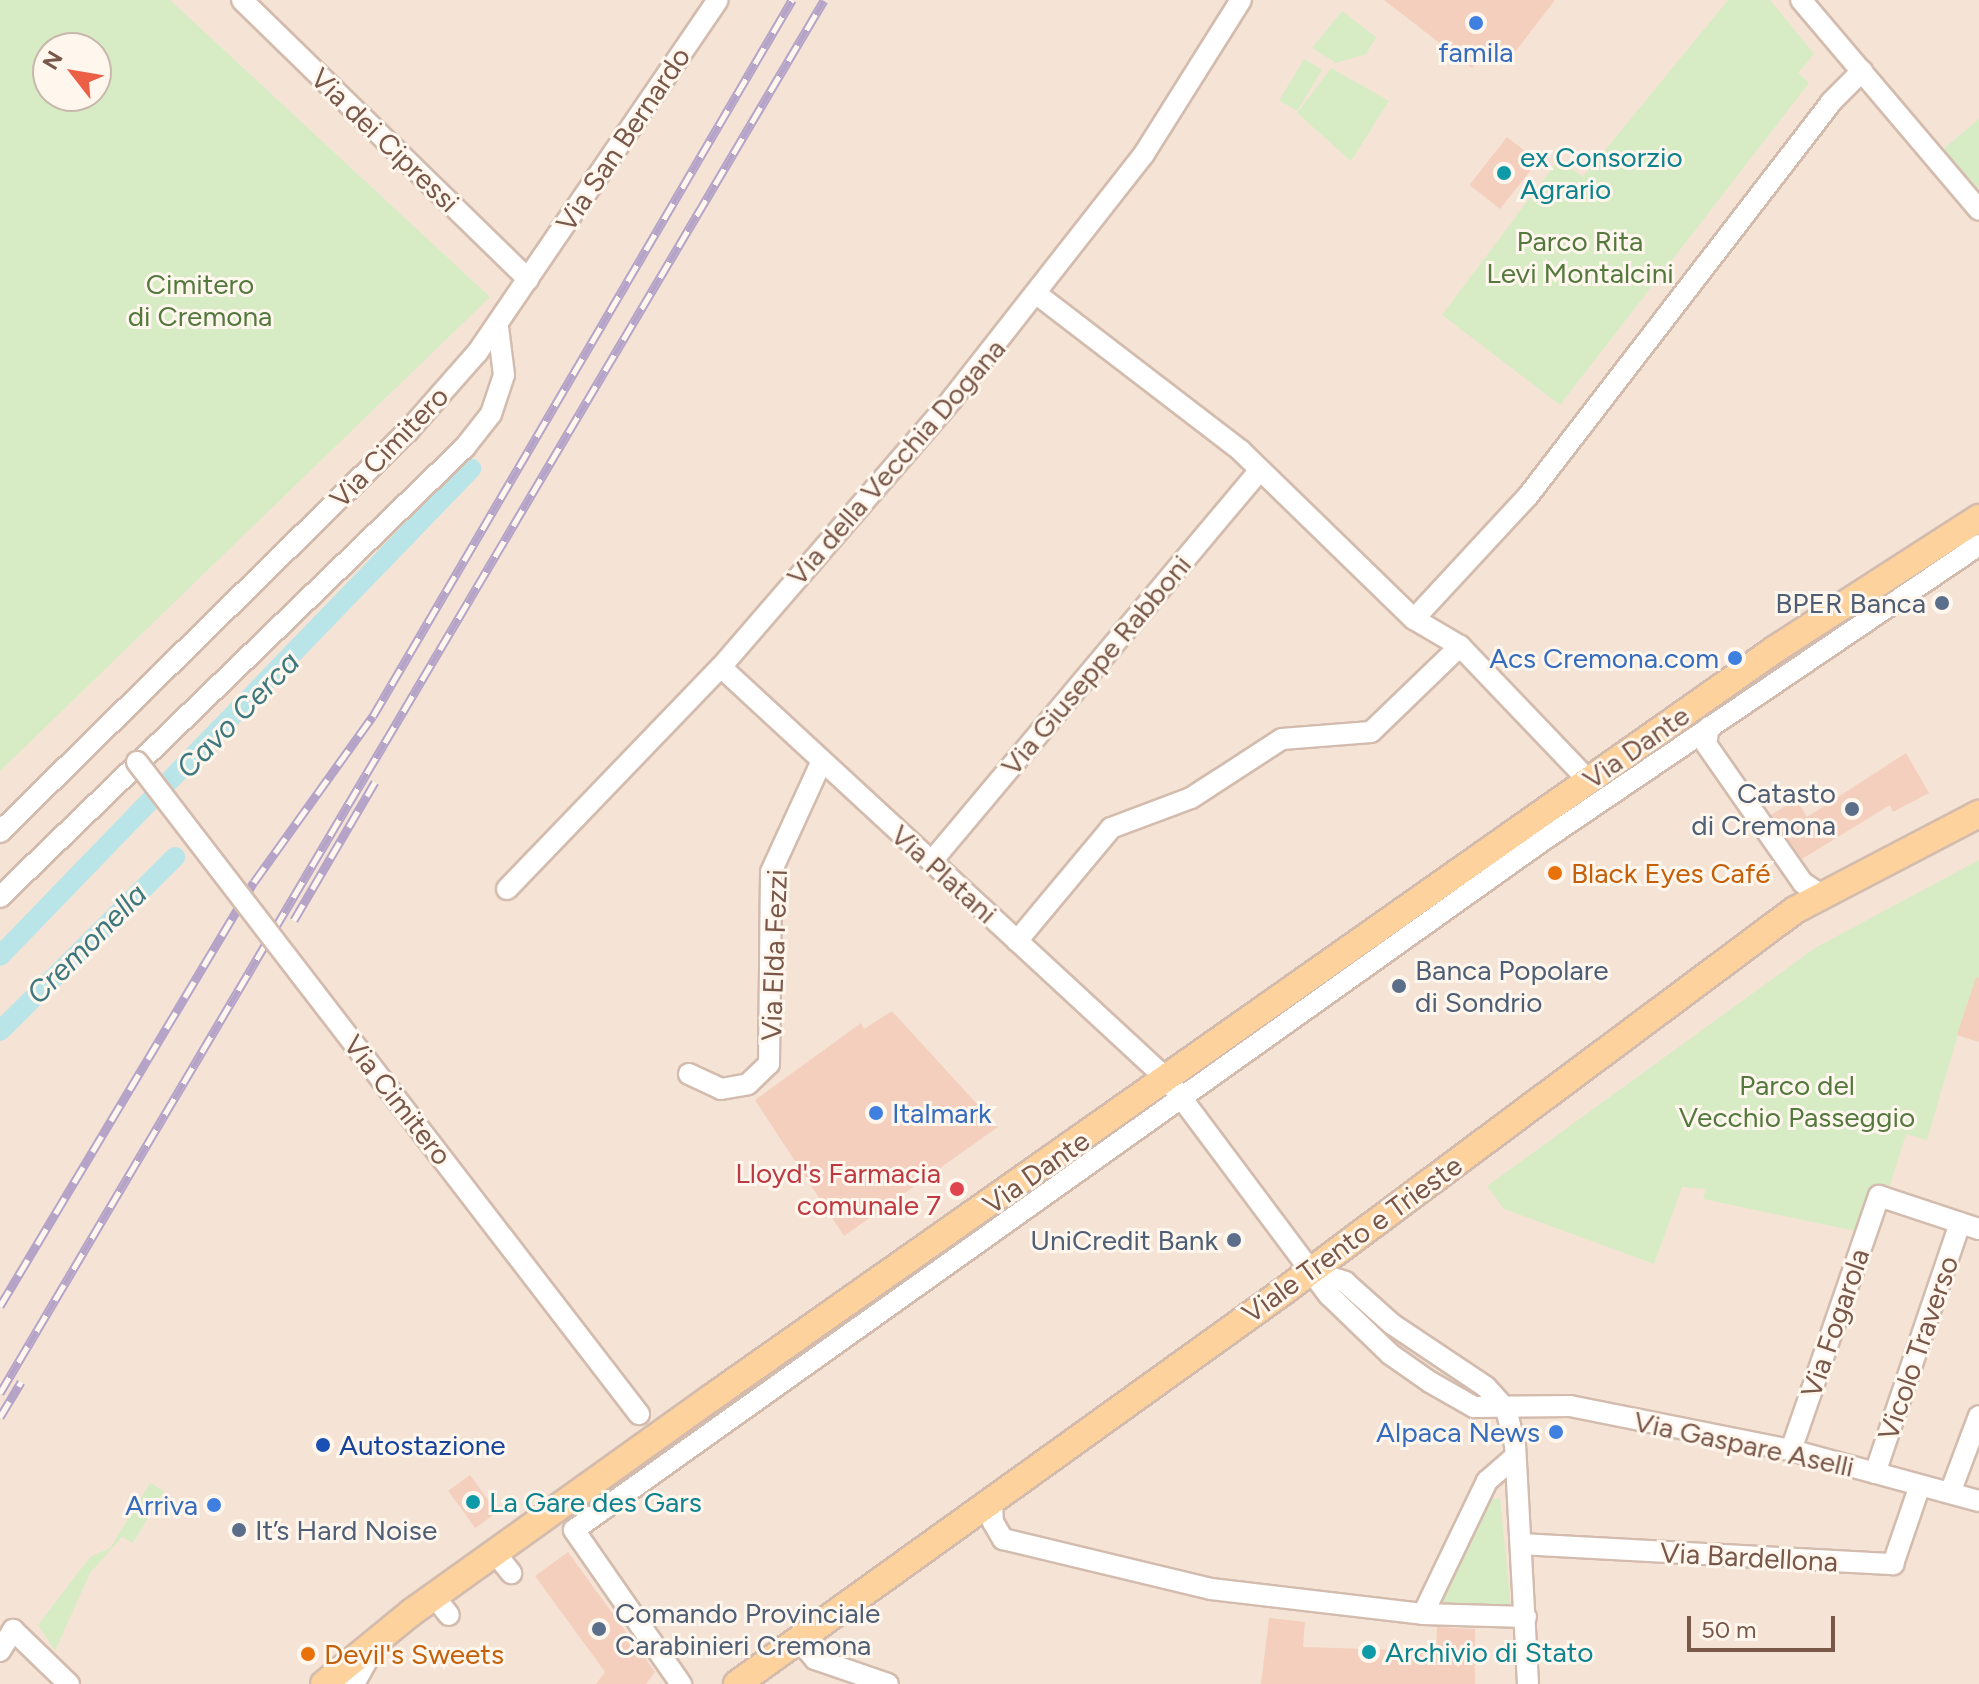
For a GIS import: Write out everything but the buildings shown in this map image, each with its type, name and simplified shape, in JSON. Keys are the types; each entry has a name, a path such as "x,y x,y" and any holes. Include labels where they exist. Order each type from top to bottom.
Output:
{"main road":[{"name":"Via Dante","path":"324,1684 381,1636 442,1606 503,1563 577,1495 1176,1091 1414,905 1588,780 1774,650 1979,518"},
{"name":"Viale Trento e Trieste","path":"737,1684 1310,1271 1795,910 1820,894 1979,814"}],"street":[{"name":"Via San Bernardo","path":"528,279 718,0"},
{"name":"Via della Vecchia Dogana","path":"507,889 721,667 1038,295 1172,115 1241,0"},
{"path":"1801,0 1979,210"},
{"name":"Via dei Cipressi","path":"256,5 528,279"},
{"path":"1414,619 1528,496 1831,102 1862,71"},
{"name":"Via Cimitero","path":"0,832 409,430 498,327 528,279"},
{"path":"1038,295 1260,470 1414,619 1460,646 1588,780"},
{"name":"Via Cimitero","path":"0,897 465,447 491,414 504,375 498,327"},
{"name":"Via Giuseppe Rabboni","path":"932,861 1260,470"},
{"name":"Via Dante","path":"574,1530 1176,1091 1403,942 1542,841 1979,545"},
{"path":"1017,941 1111,828 1191,798 1282,739 1371,732 1460,646"},
{"path":"1755,695 1774,650"},
{"name":"Via Platani","path":"721,667 1176,1091 1310,1271"},
{"path":"1709,727 1706,744 1803,883 1820,894"},
{"path":"1680,747 1695,750 1793,893 1795,910"},
{"name":"Via Cimitero","path":"137,762 658,1439"},
{"name":"Via Elda Fezzi","path":"689,1074 721,1089 748,1084 769,1064 771,872 821,763"},
{"path":"1499,844 1542,841"},
{"path":"1403,942 1414,905"},
{"name":"Via Fogarola","path":"1791,1450 1879,1196 1970,1226"},
{"name":"Vicolo Traverso","path":"1875,1473 1970,1226"},
{"name":"Via Gaspare Aselli","path":"1310,1271 1390,1354 1474,1407 1570,1406 1791,1450 1979,1501"},
{"path":"1506,1409 1515,1457 1528,1684"},
{"path":"1950,1493 1979,1416"},
{"path":"658,1439 674,1460"},
{"path":"1423,1614 1487,1481 1515,1457"},
{"name":"Via Bardellona","path":"1521,1544 1893,1564 1920,1485"},
{"path":"577,1495 574,1530 681,1684"},
{"path":"992,1498 993,1522 1003,1539 1211,1589 1423,1614 1526,1617"},
{"path":"0,1651 13,1630 69,1684"},
{"name":"Via Dante","path":"354,1684 381,1636"},
{"path":"799,1640 815,1659 888,1684"}],"shaded area":[{"path":"0,0 1979,0 1979,1684 0,1684"}],"green space":[{"name":"Cimitero di Cremona","path":"0,0 170,0 490,297 0,771"},
{"name":"Parco Rita Levi Montalcini","path":"1728,0 1770,0 1814,54 1798,73 1809,83 1560,405 1442,315 1559,159 1583,177"},
{"path":"1342,11 1376,37 1366,54 1336,63 1312,48"},
{"path":"1304,59 1322,70 1297,111 1279,100"},
{"path":"1331,68 1389,101 1351,161 1297,113"},
{"path":"1979,119 1979,189 1942,150"},
{"name":"Parco del Vecchio Passeggio","path":"1979,860 1979,1003 1968,1000 1927,1140 1906,1134 1889,1188 1878,1185 1860,1232 1703,1199 1706,1189 1682,1187 1654,1264 1504,1209 1487,1186 1815,948"},
{"path":"150,1483 164,1491 133,1543 122,1537 90,1573 55,1651 38,1625 90,1557 110,1548"},
{"path":"1500,1498 1511,1609 1438,1607 1488,1500"}],"waterway":[{"name":"Cavo Cerca","path":"0,956 471,469"},
{"name":"Cremonella","path":"0,1031 175,857"}],"railway":[{"path":"0,1306 254,882 373,716 792,0"},
{"path":"0,1393 824,0"},
{"path":"294,920 375,782"},
{"path":"0,1417 21,1382"}],"place":[{"name":"famila","path":"1476,23"},
{"name":"ex Consorzio Agrario","path":"1504,173"},
{"name":"BPER Banca","path":"1942,603"},
{"name":"Acs Cremona.com","path":"1735,658"},
{"name":"Catasto di Cremona","path":"1852,809"},
{"name":"Black Eyes Café","path":"1555,873"},
{"name":"Banca Popolare di Sondrio","path":"1399,986"},
{"name":"Italmark","path":"876,1113"},
{"name":"Lloyd's Farmacia comunale 7","path":"957,1189"},
{"name":"UniCredit Bank","path":"1234,1240"},
{"name":"Alpaca News","path":"1556,1432"},
{"name":"Autostazione","path":"323,1445"},
{"name":"La Gare des Gars","path":"473,1502"},
{"name":"Arriva","path":"214,1505"},
{"name":"It’s Hard Noise","path":"239,1530"},
{"name":"Comando Provinciale Carabinieri Cremona","path":"599,1629"},
{"name":"Archivio di Stato","path":"1369,1652"},
{"name":"Devil's Sweets","path":"308,1654"}]}
